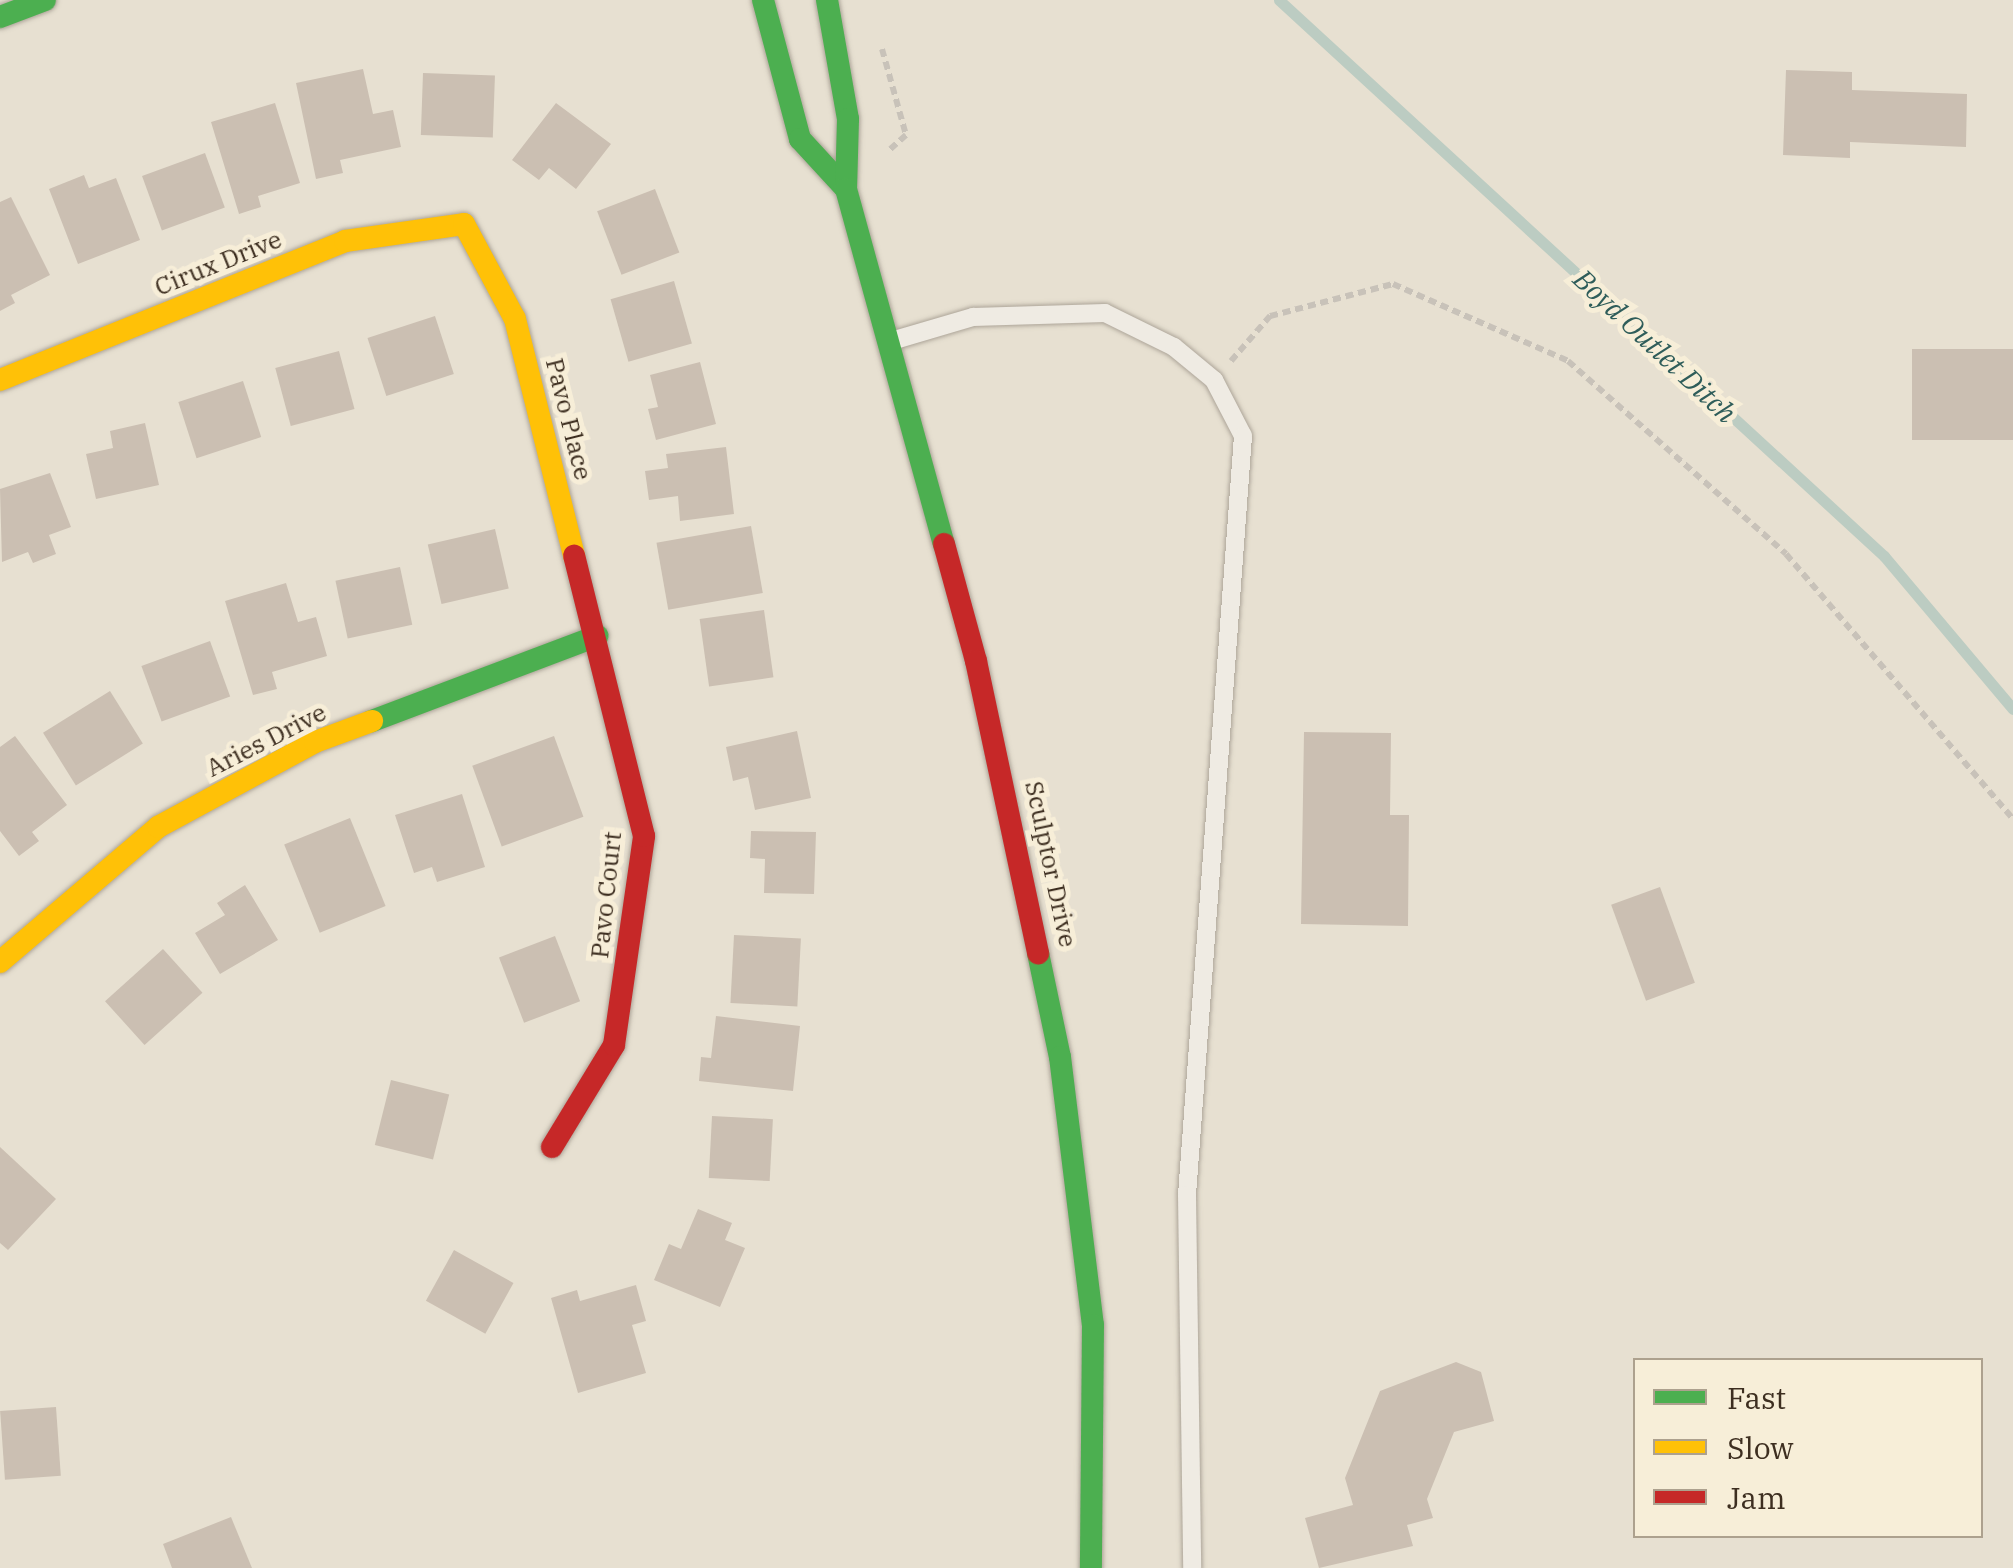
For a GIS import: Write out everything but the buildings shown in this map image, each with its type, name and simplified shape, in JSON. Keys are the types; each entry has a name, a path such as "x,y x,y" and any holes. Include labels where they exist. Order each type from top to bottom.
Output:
{"street":[{"path":"0,17 45,0"},
{"name":"Sculptor Drive","path":"763,0 800,139 846,189"},
{"name":"Sculptor Drive","path":"827,0 848,119 846,189 1000,755 1060,1056 1093,1324 1091,1568"},
{"name":"Cirux Drive","path":"0,380 345,241 464,224"},
{"name":"Pavo Place","path":"464,224 514,318 596,636"},
{"name":"Aries Drive","path":"0,962 158,827 315,742 596,636"},
{"name":"Pavo Court","path":"552,1147 614,1045 644,836 596,636"}],"lane":[{"path":"887,342 973,317 1105,313 1174,347 1214,380 1243,436 1187,1195 1192,1568"}],"path":[{"path":"877,34 906,135"},
{"path":"1214,380 1270,316 1393,284 1568,361 1786,554 2013,819"}],"waterway":[{"name":"Boyd Outlet Ditch","path":"1279,0 1884,556 2013,709"}],"traffic: fast":[{"path":"0,17 45,0"},
{"path":"763,0 800,139 846,189"},
{"path":"827,0 848,119 846,189 944,544"},
{"path":"372,721 597,636"},
{"path":"1038,953 1060,1057 1093,1325 1091,1568"}],"traffic: slow":[{"path":"0,380 345,241 464,224 515,319 574,556"},
{"path":"0,962 158,827 315,742 372,721"}],"traffic: jam":[{"path":"944,544 976,661 1038,953"},
{"path":"552,1147 614,1045 644,836 574,556"}]}
